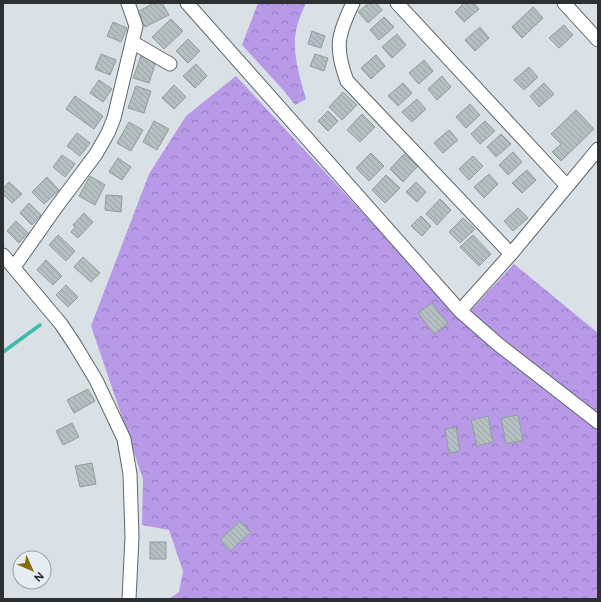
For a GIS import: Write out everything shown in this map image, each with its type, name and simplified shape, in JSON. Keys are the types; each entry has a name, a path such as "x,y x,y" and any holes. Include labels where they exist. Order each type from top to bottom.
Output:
{"street":[{"path":"14,267 96,154 108,133 114,118 136,26 128,3"},
{"path":"187,3 460,311 499,345 598,422"},
{"path":"352,3 343,24 339,39 340,64 347,81 511,254"},
{"path":"397,3 568,186"},
{"path":"564,3 598,40"},
{"path":"132,42 170,64"},
{"path":"460,311 511,254 598,150"},
{"path":"3,255 60,324 75,345 96,380 124,439 130,474 132,537 129,599"}],"green space":[{"path":"258,3 306,3 298,23 295,51 296,61 306,99 295,105 242,45"},
{"path":"236,76 462,320 514,264 598,333 598,599 169,599 179,592 183,571 169,530 142,525 143,479 91,326 149,174 186,116"}],"building":[{"path":"154,3 162,3 169,15 145,27 137,12"},
{"path":"369,3 376,3 382,10 368,23 358,12"},
{"path":"464,3 474,3 479,9 464,22 455,12"},
{"path":"533,7 543,18 522,38 512,27"},
{"path":"384,17 394,27 379,40 370,30"},
{"path":"171,19 183,31 164,49 152,37"},
{"path":"113,22 127,28 121,42 107,36"},
{"path":"564,25 573,35 559,48 549,38"},
{"path":"480,27 489,38 475,51 465,40"},
{"path":"312,31 325,36 321,48 308,44"},
{"path":"397,34 406,45 392,58 382,47"},
{"path":"188,39 200,51 188,63 176,51"},
{"path":"101,54 116,60 110,75 95,69"},
{"path":"315,54 328,58 324,71 310,66"},
{"path":"376,55 385,66 371,79 361,68"},
{"path":"141,56 156,61 149,83 133,78"},
{"path":"424,60 433,71 419,84 409,73"},
{"path":"196,64 207,76 195,88 183,76"},
{"path":"529,67 538,77 524,90 514,80"},
{"path":"442,76 451,87 437,100 428,89"},
{"path":"99,80 112,89 103,102 90,93"},
{"path":"403,83 412,93 398,106 388,96"},
{"path":"544,83 554,94 539,107 530,96"},
{"path":"174,85 186,97 174,109 162,98"},
{"path":"136,86 151,91 144,113 128,108"},
{"path":"343,92 357,105 342,120 329,107"},
{"path":"75,96 103,116 94,129 66,109"},
{"path":"417,99 426,109 412,122 402,112"},
{"path":"470,104 480,115 466,128 456,117"},
{"path":"576,110 594,129 561,161 552,152 561,144 551,134"},
{"path":"328,111 338,121 328,131 318,121"},
{"path":"362,114 375,127 360,142 347,130"},
{"path":"154,121 169,129 157,150 143,142"},
{"path":"485,121 495,131 480,144 471,134"},
{"path":"129,122 143,130 131,151 117,143"},
{"path":"449,130 458,140 443,153 434,143"},
{"path":"77,133 90,143 80,156 67,146"},
{"path":"501,134 511,144 496,157 487,147"},
{"path":"513,152 522,162 508,175 499,165"},
{"path":"371,153 384,166 369,181 356,168"},
{"path":"404,154 418,166 403,182 390,169"},
{"path":"62,155 75,164 65,177 53,167"},
{"path":"473,156 483,166 469,180 459,169"},
{"path":"118,158 131,167 122,180 109,172"},
{"path":"527,170 536,180 522,193 512,183"},
{"path":"489,174 498,184 484,198 474,187"},
{"path":"386,175 400,188 385,203 372,190"},
{"path":"90,176 105,185 95,205 79,196"},
{"path":"47,177 59,190 44,204 32,192"},
{"path":"9,182 22,194 12,203 3,194 3,188"},
{"path":"416,182 426,192 417,202 406,192"},
{"path":"106,195 122,196 121,212 105,210"},
{"path":"440,199 451,210 437,225 426,214"},
{"path":"29,203 41,215 32,225 20,213"},
{"path":"518,208 528,218 513,231 504,221"},
{"path":"84,213 93,222 78,238 71,232 75,227 73,225"},
{"path":"421,216 431,226 422,236 411,226"},
{"path":"463,218 475,229 460,243 449,232"},
{"path":"16,221 28,233 19,243 7,231"},
{"path":"58,235 75,251 66,261 49,245"},
{"path":"473,235 491,254 479,266 460,247"},
{"path":"83,257 100,273 91,282 74,267"},
{"path":"46,260 62,276 53,285 37,270"},
{"path":"66,285 78,297 68,307 56,295"},
{"path":"432,303 448,324 434,334 418,313"},
{"path":"88,389 95,401 74,413 67,400"},
{"path":"518,415 523,440 506,444 501,418"},
{"path":"488,416 493,442 477,446 471,420"},
{"path":"72,423 79,437 63,445 56,431"},
{"path":"456,427 460,451 449,453 445,429"},
{"path":"92,463 96,484 80,487 75,466"},
{"path":"240,521 251,532 230,551 220,540"},
{"path":"150,542 166,542 166,559 150,559"}],"waterway":[{"path":"3,352 40,325"}]}
